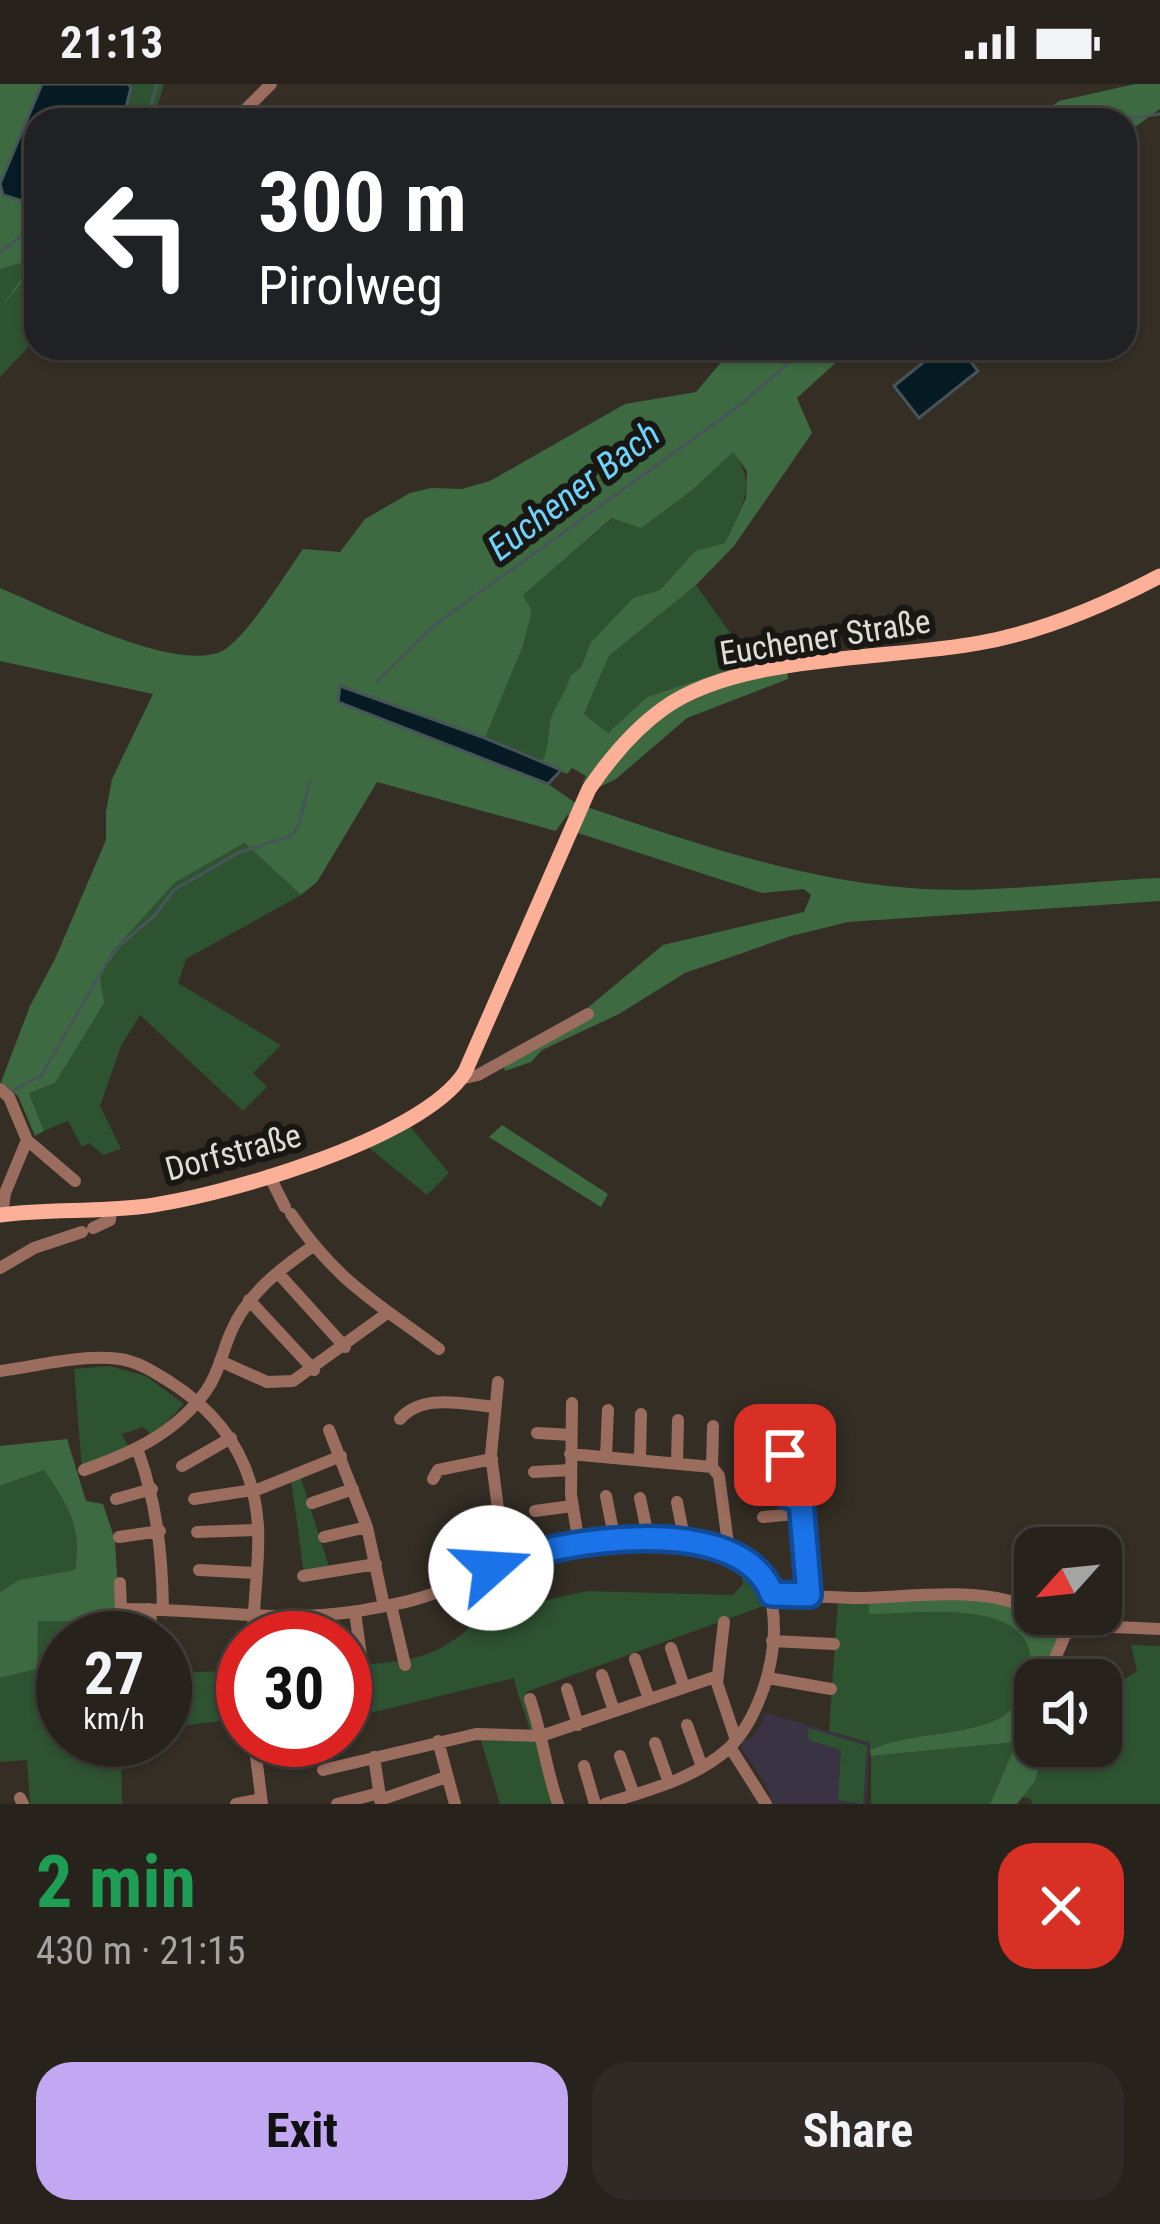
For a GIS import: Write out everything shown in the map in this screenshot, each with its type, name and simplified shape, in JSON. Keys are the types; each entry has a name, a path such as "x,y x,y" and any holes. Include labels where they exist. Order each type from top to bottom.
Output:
{"main road":[{"name":"Euchener Straße","path":"478,1044 590,789 610,757 667,705 710,686 770,669 915,653 1034,630 1160,576"},
{"name":"Dorfstraße","path":"1,1215 142,1207 337,1153 436,1102 460,1078 478,1044"}],"street":[{"path":"247,108 271,84"},
{"name":"Dorfstraße","path":"460,1078 478,1075 588,1014"},
{"path":"4,1092 28,1140 74,1181"},
{"path":"1,1215 5,1193 28,1140"},
{"path":"269,1175 313,1246 351,1287 439,1349"},
{"path":"0,1268 34,1248 110,1220 111,1209"},
{"path":"84,1470 137,1451 197,1402 249,1300 313,1246"},
{"path":"278,1273 345,1347"},
{"path":"249,1300 314,1370"},
{"path":"220,1361 267,1382 293,1381 386,1314"},
{"path":"0,1371 119,1359 141,1364 197,1402 231,1438 247,1467 258,1530 254,1611"},
{"path":"498,1382 492,1459 505,1562"},
{"path":"400,1419 408,1410 428,1403 494,1407"},
{"path":"572,1403 570,1470 579,1544"},
{"path":"606,1456 608,1410"},
{"path":"640,1458 641,1414"},
{"path":"677,1462 678,1420"},
{"path":"713,1426 712,1467 718,1476 729,1550"},
{"path":"329,1430 367,1527 405,1665"},
{"path":"537,1432 571,1435"},
{"path":"182,1466 231,1438"},
{"path":"137,1451 152,1490 160,1531 156,1609"},
{"path":"570,1454 712,1467"},
{"path":"785,1455 788,1496 799,1498 796,1514 809,1595"},
{"path":"194,1499 253,1489 340,1456"},
{"path":"433,1479 439,1470 492,1459"},
{"path":"534,1472 570,1470"},
{"path":"312,1503 353,1489"},
{"path":"116,1499 152,1490"},
{"path":"605,1496 615,1541"},
{"path":"640,1498 649,1541"},
{"path":"677,1502 685,1543"},
{"path":"535,1511 572,1506"},
{"path":"763,1517 796,1514"},
{"path":"324,1537 367,1527"},
{"path":"197,1532 258,1530"},
{"path":"119,1537 160,1531"},
{"path":"361,1611 428,1596 538,1550 579,1544 685,1543 729,1550 762,1573 772,1594 768,1678 757,1707 733,1743 669,1784 605,1804"},
{"path":"302,1576 376,1564"},
{"path":"199,1570 256,1573"},
{"path":"120,1583 121,1609 216,1611"},
{"path":"772,1594 974,1595 1014,1602"},
{"path":"724,1622 718,1676 723,1707 733,1743 766,1804"},
{"path":"1122,1627 1160,1629"},
{"path":"772,1641 834,1644"},
{"path":"671,1648 684,1687"},
{"path":"635,1659 649,1699"},
{"path":"602,1675 614,1712"},
{"path":"323,1770 476,1734 541,1736 718,1676"},
{"path":"768,1678 831,1689"},
{"path":"567,1689 578,1724"},
{"path":"530,1699 542,1758 558,1804"},
{"path":"687,1725 702,1767"},
{"path":"438,1741 455,1804"},
{"path":"655,1743 669,1784"},
{"path":"374,1756 380,1799"},
{"path":"620,1756 634,1796"},
{"path":"584,1766 595,1804"},
{"path":"236,1804 262,1802 257,1767"},
{"path":"337,1804 380,1799 446,1777"}],"shaded area":[{"path":"768,1713 870,1744 866,1804 773,1804 741,1748 763,1721 761,1715"}],"green space":[{"path":"0,84 164,84 157,108 24,108 24,352 0,377"},
{"path":"0,84 42,84 32,108 24,108 24,127 0,184"},
{"path":"1135,84 1160,84 1160,109 1137,125 1137,108 1049,108 1059,101"},
{"path":"0,190 24,200 24,269 20,263 0,269"},
{"path":"723,360 839,360 797,398 812,433 734,546 696,585 609,656 584,714 608,733 647,697 751,662 786,658 788,679 687,718 616,779 593,790 583,782 586,776 572,768 567,774 542,762 552,716 591,642 633,598 660,590 695,551 725,543 746,498 747,471 733,452 641,528 612,518 523,595 532,611 523,646 485,738 340,687 338,703 548,784 577,804 556,831 377,782 317,882 301,895 245,843 175,882 112,952 100,980 104,1003 55,1083 29,1093 44,1131 35,1136 18,1096 1,1082 30,1006 106,840 112,779 153,694 0,661 0,588 143,646 201,656 222,651 254,620 303,549 340,552 365,519 410,493 462,489 490,481 625,404 696,392"},
{"path":"733,451 746,487 725,544 695,551 660,590 633,598 591,642 554,711 542,762 485,738 523,646 532,611 522,595 613,518 641,527 691,491"},
{"path":"696,585 751,662 647,697 608,733 584,714 609,656"},
{"path":"584,806 750,859 835,878 952,890 1160,878 1160,901 848,922 791,936 685,973 619,1014 542,1050 531,1062 505,1071 501,1056 585,1010 663,945 804,912 811,895 804,889 762,893 575,832"},
{"path":"246,843 301,895 186,959 178,983 281,1045 253,1073 267,1087 243,1111 140,1015 121,1046 100,1106 121,1149 103,1155 89,1143 82,1147 68,1121 44,1131 29,1093 55,1083 112,952 174,882"},
{"path":"409,1125 449,1173 427,1195 368,1147"},
{"path":"502,1125 608,1194 601,1207 489,1137"},
{"path":"109,1366 146,1376 184,1404 153,1436 143,1427 122,1434 130,1451 82,1469 74,1369"},
{"path":"67,1439 86,1501 103,1504 115,1540 119,1611 36,1611 36,1669 0,1678 0,1592 19,1580 75,1570 77,1555 71,1517 44,1470 0,1486 0,1446"},
{"path":"44,1470 71,1517 75,1570 19,1580 0,1592 0,1486"},
{"path":"300,1475 330,1570 304,1574 291,1479"},
{"path":"740,1563 762,1583 766,1605 526,1692 551,1804 500,1804 479,1734 531,1736 514,1678 372,1712 372,1664 417,1657 448,1644 478,1619 467,1590 517,1566 530,1604 587,1591 733,1595 743,1584"},
{"path":"838,1599 868,1600 870,1614 975,1614 1014,1629 1029,1650 1029,1659 1014,1659 1014,1706 996,1720 870,1750 870,1743 829,1731"},
{"path":"868,1600 996,1600 1014,1607 1014,1629 975,1614 869,1614"},
{"path":"1021,1635 1062,1635 1051,1659 1029,1659"},
{"path":"1131,1645 1160,1646 1160,1804 1031,1804 1032,1800 1020,1796 1035,1781 1039,1767 1122,1767 1122,1681 1137,1671"},
{"path":"36,1669 36,1767 121,1767 122,1804 30,1804 27,1760 0,1762 0,1678"},
{"path":"192,1672 216,1672 216,1722 192,1725"},
{"path":"1014,1704 1014,1742 871,1756 870,1750 901,1740 981,1725"},
{"path":"808,1728 867,1746 863,1804 838,1800 841,1750 809,1740"},
{"path":"1014,1742 990,1804 871,1804 871,1756"},
{"path":"1014,1749 1014,1767 1039,1767 1035,1781 1017,1804 990,1804"}],"water":[{"path":"42,84 131,87 126,108 32,108"},
{"path":"24,127 24,201 3,195 0,184"},
{"path":"926,360 969,360 978,371 919,418 894,386"},
{"path":"340,686 561,770 548,784 338,702"}],"waterway":[{"path":"150,108 157,84"},
{"name":"Euchener Bach","path":"1137,117 1160,114"},
{"path":"0,253 24,237"},
{"name":"Euchener Bach","path":"377,681 436,624 739,406 792,360"},
{"name":"Euchener Bach","path":"9,1092 41,1076 107,962 174,890 238,853 291,836 310,783"}],"route":[{"path":"491,1568 538,1550 579,1544 685,1543 729,1550 743,1558 762,1573 772,1594 809,1595 801,1501 788,1496 785,1455"}]}
